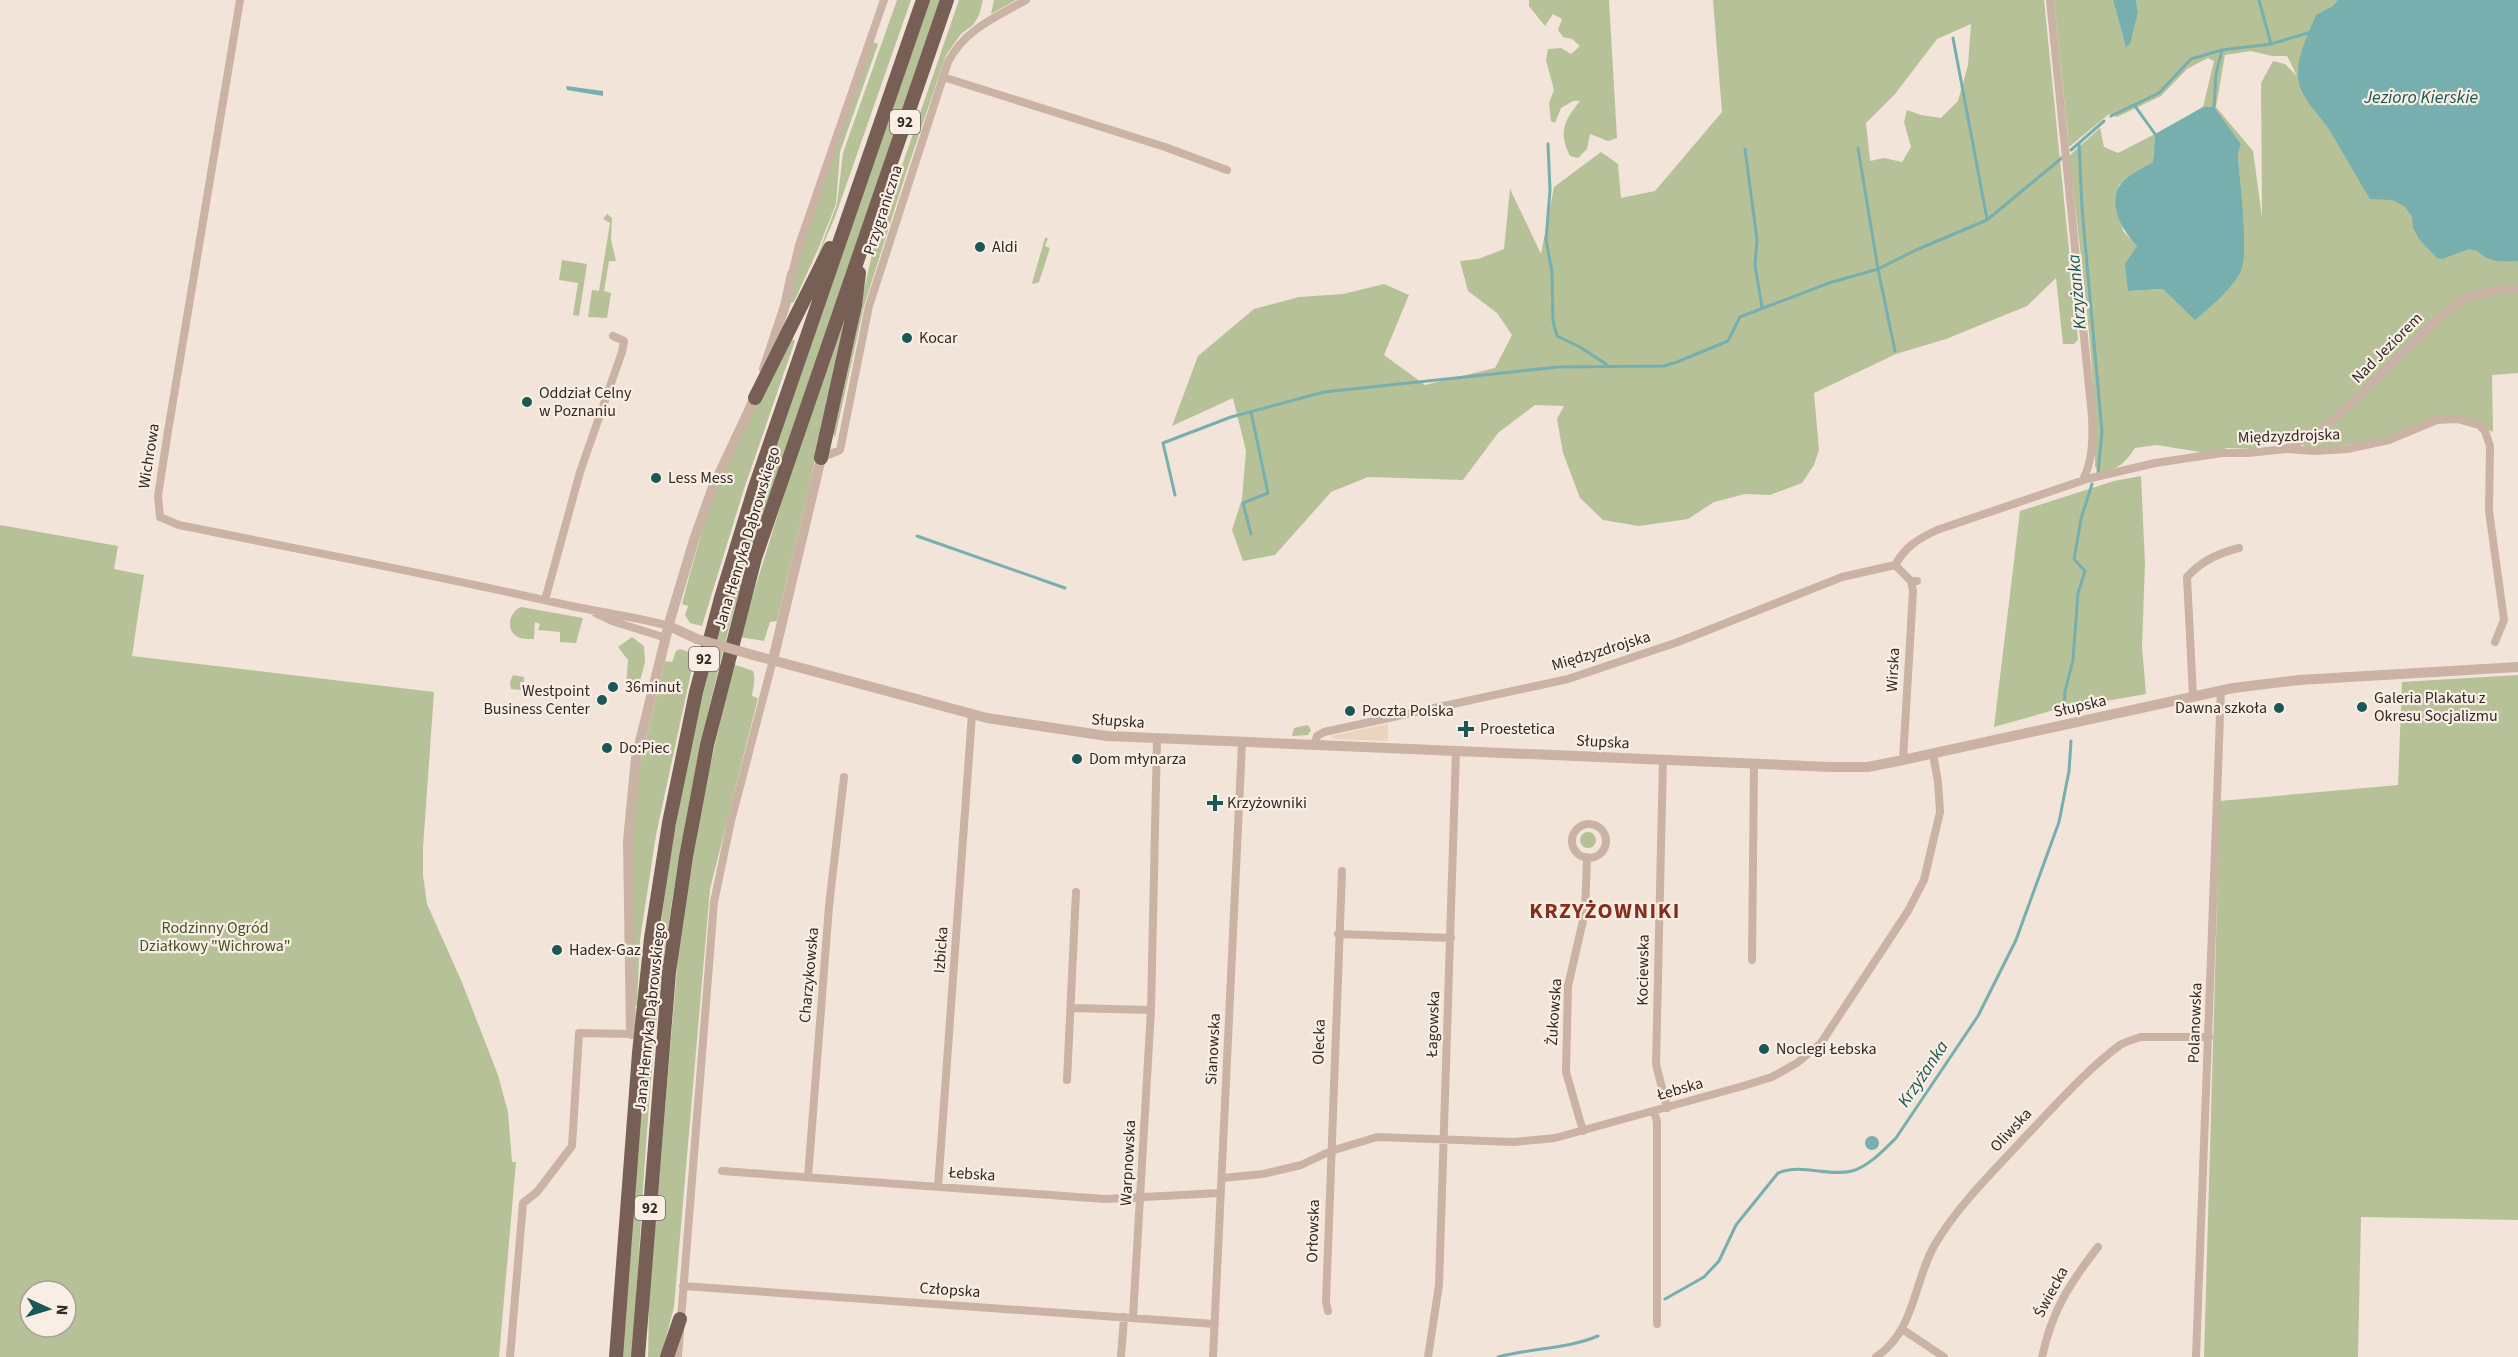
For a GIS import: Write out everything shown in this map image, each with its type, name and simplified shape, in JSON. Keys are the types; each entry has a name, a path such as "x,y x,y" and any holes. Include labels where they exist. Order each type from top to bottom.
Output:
{"main road":[{"name":"Jana Henryka Dąbrowskiego","path":"616,1357 643,1014 657,899 678,776 701,673 723,589 755,487 923,0"},
{"name":"Jana Henryka Dąbrowskiego","path":"638,1357 669,972 684,867 725,670 755,558 947,0"},
{"path":"755,398 851,209"},
{"path":"821,458 855,305 862,244"},
{"path":"631,1034 629,1082 634,1126"},
{"path":"667,1357 680,1318"}],"street":[{"name":"Wichrowa","path":"240,0 158,496 160,517 179,525 486,586 669,626"},
{"path":"510,1357 523,1203 537,1192 572,1146 579,1033 631,1034 629,827 638,750 669,626 711,493 755,398 785,306 799,245 884,0"},
{"name":"Przygraniczna","path":"821,458 840,450 869,306 943,77 956,47 965,36 1026,0"},
{"path":"2050,0 2092,416 2093,450 2090,467 2083,480"},
{"path":"943,77 1165,147 1227,170"},
{"name":"Nad Jeziorem","path":"2286,448 2316,434 2349,406 2441,315 2462,300 2478,294 2518,290"},
{"path":"545,600 580,472 622,352 624,341 613,336"},
{"name":"Międzyzdrojska","path":"1314,746 1317,736 1324,732 1517,691 1617,664 1842,577 1895,564 1904,549 1937,530 2083,480 2155,463 2222,453 2248,453 2286,448 2315,451 2368,445 2447,418 2478,425 2485,431 2490,446 2489,511 2504,620 2495,642"},
{"path":"678,1357 714,902 731,821 773,660 821,458"},
{"path":"2193,696 2187,577 2199,564 2224,551 2239,548"},
{"name":"Wirska","path":"1895,564 1911,580 1913,591 1903,760"},
{"name":"Wichrowa","path":"590,610 612,621 666,638"},
{"name":"Słupska","path":"669,626 693,638 972,714 1020,725 1072,732 1242,743 1868,766 1933,754 2221,690 2299,680 2518,667"},
{"name":"Słupska","path":"666,638 693,638"},
{"name":"Polanowska","path":"2196,1357 2221,690"},
{"name":"Izbicka","path":"938,1187 972,714"},
{"name":"Warpnowska","path":"1121,1357 1128,1317 1141,1197 1151,1010 1157,739"},
{"name":"Sianowska","path":"1213,1357 1242,743"},
{"name":"Łagowska","path":"1428,1357 1438,1298 1456,751"},
{"name":"Łebska","path":"1222,1178 1263,1174 1301,1165 1330,1151 1377,1137 1514,1142 1555,1138 1772,1077 1797,1063 1821,1043 1908,911 1924,880 1940,812 1933,754"},
{"name":"Kociewska","path":"1663,760 1656,1064 1667,1108"},
{"path":"1752,960 1754,763"},
{"name":"Charzykowska","path":"808,1177 829,906 844,777"},
{"path":"1589,824 1603,832 1605,842 1602,852 1587,857 1577,853 1572,843 1578,828 1589,824"},
{"name":"Żukowska","path":"1583,1131 1566,1072 1568,986 1585,912 1587,857"},
{"name":"Olecka","path":"1330,1151 1341,871"},
{"path":"1067,1080 1076,892"},
{"path":"1338,934 1451,938"},
{"path":"1071,1008 1151,1010"},
{"name":"Oliwska","path":"1876,1357 1902,1329 1924,1270 1948,1223 1975,1190 2082,1079 2121,1044 2130,1040 2141,1037 2209,1036"},
{"path":"1654,1111 1657,1122 1657,1324"},
{"name":"Orłowska","path":"1328,1311 1326,1302 1330,1151"},
{"name":"Łebska","path":"722,1171 1096,1198 1220,1193"},
{"name":"Świecka","path":"2042,1357 2048,1329 2059,1303 2069,1284 2098,1247"},
{"name":"Człopska","path":"683,1286 1215,1324"},
{"path":"1902,1329 1944,1357"}],"green space":[{"path":"897,0 911,0 835,217 813,268 837,204 843,153"},
{"path":"930,0 940,0 751,550 711,698 690,798 665,950 649,1102 632,1357 622,1357 639,1131 654,981 675,831 700,704 727,603 774,452"},
{"path":"959,0 983,0 979,15 973,25 961,34 946,55 907,170 864,306 835,438 832,430 873,250"},
{"path":"994,0 1016,0 991,14"},
{"path":"1529,0 1609,0 1617,138 1608,141 1590,134 1587,149 1578,158 1570,156 1566,148 1564,127 1580,101 1573,101 1561,108 1555,123 1551,121 1549,103 1554,90 1546,60 1548,49 1561,48 1571,54 1580,46 1572,39 1563,37 1558,30 1562,19 1553,14 1545,26 1529,6"},
{"path":"1713,0 2044,0 2078,340 2074,344 2063,344 2056,278 2027,306 1946,339 1896,354 1814,393 1819,450 1814,465 1802,483 1770,495 1745,494 1714,502 1688,519 1639,526 1603,520 1580,498 1563,453 1557,419 1564,406 1535,405 1498,433 1463,480 1368,477 1331,492 1275,555 1243,561 1232,530 1242,499 1246,451 1233,398 1172,426 1198,356 1254,309 1299,297 1343,294 1384,284 1409,295 1384,355 1425,385 1495,368 1512,335 1497,313 1468,291 1460,261 1478,259 1504,249 1510,189 1541,254 1554,187 1601,152 1618,164 1621,198 1655,191 1722,112","holes":["1971,24 1968,65 1958,101 1941,118 1907,110 1904,122 1911,147 1902,162 1884,158 1870,161 1866,123 1895,94 1937,39"]},
{"path":"2054,0 2113,0 2126,46 2138,12 2136,0 2465,0 2518,221 2518,373 2492,375 2493,432 2460,417 2385,438 2308,449 2289,433 2254,449 2228,448 2206,453 2157,445 2135,448 2120,465 2098,472 2095,466 2093,388 2087,311 2069,156 2100,128 2104,147 2118,153 2155,134 2153,162 2119,185 2123,231 2137,246 2128,291 2163,289 2241,271 2244,245 2238,154 2241,144 2214,108 2203,107 2214,61 2208,58 2187,69 2161,96 2117,117 2109,114 2069,147","holes":["2251,51 2272,56 2287,56 2297,76 2285,64 2273,61 2261,83 2262,217 2253,151 2216,107 2225,55"]},
{"path":"873,42 878,44 840,152 836,204 794,302 788,304 801,248"},
{"path":"607,214 612,218 611,240 616,261 609,261 604,291 611,293 607,318 588,317 592,290 599,291 610,223 603,219"},
{"path":"1045,238 1048,238 1045,246 1050,248 1039,282 1034,284 1032,283"},
{"path":"562,260 587,264 579,316 573,315 578,283 559,280"},
{"path":"849,303 777,621 770,622 764,641 740,637 794,462"},
{"path":"791,338 795,341 744,489 702,626 690,623 685,615 688,606 682,604 709,510 731,456"},
{"path":"2141,476 2145,564 2142,647 2146,694 2054,710 1994,727 2020,511 2114,481"},
{"name":"Rodzinny Ogród Działkowy \"Wichrowa\"","path":"0,525 118,546 114,569 144,575 132,656 434,692 423,848 423,875 427,904 461,980 498,1075 508,1112 512,1162 516,1162 499,1357 0,1357"},
{"path":"521,607 583,618 576,643 560,642 560,632 538,630 540,624 535,622 534,639 515,635 510,627 511,617"},
{"path":"632,637 644,646 645,662 639,685 626,686 628,660 618,647"},
{"path":"680,649 695,654 656,835 640,940 637,1005 635,1005 632,849 639,768 665,661 672,662 676,651"},
{"path":"733,664 753,671 752,696 758,698 710,889 674,1307 661,1357 648,1357 649,1301 679,944 703,798"},
{"path":"513,675 524,677 524,682 520,682 522,690 511,689 510,682"},
{"path":"2518,675 2518,1220 2361,1217 2358,1357 2204,1357 2220,801 2398,785 2402,682"},
{"path":"1308,725 1311,730 1308,735 1292,736 1294,728"},
{"path":"1588,832 1596,840 1588,848 1580,840"}],"shaded area":[{"path":"1388,724 1388,741 1334,739 1331,736"}],"water":[{"path":"2113,0 2136,0 2138,12 2130,44 2126,47"},
{"name":"Jezioro Kierskie","path":"2338,0 2518,0 2518,261 2491,259 2481,255 2478,251 2469,249 2442,259 2437,258 2419,239 2413,228 2412,216 2404,206 2392,200 2370,199 2330,131 2306,99 2299,84 2299,60 2316,15 2333,6"},
{"path":"566,86 603,91 603,96 567,90"},
{"path":"2203,107 2214,107 2241,144 2238,154 2244,250 2243,264 2236,280 2195,320 2163,289 2128,291 2125,264 2137,246 2119,219 2115,203 2121,183 2153,162 2155,134"},
{"path":"1872,1136 1877,1138 1879,1143 1877,1148 1872,1150 1867,1148 1865,1143 1867,1138"}],"waterway":[{"path":"2259,0 2271,44"},
{"name":"Krzyżanka","path":"2111,116 2159,93 2191,59 2222,50 2271,44 2311,32"},
{"path":"1953,38 1987,219"},
{"path":"2214,107 2216,74 2222,50"},
{"path":"2135,106 2155,134"},
{"name":"Krzyżanka","path":"2098,473 2102,432 2082,208 2079,143 2104,121"},
{"path":"2071,150 2079,143"},
{"path":"1548,144 1550,190 1546,240 1552,272 1553,321 1557,336 1580,347 1606,364"},
{"path":"1858,148 1878,269 1895,351"},
{"path":"1745,149 1757,240 1755,265 1762,307"},
{"path":"1175,495 1163,443 1231,417 1324,392 1558,367 1664,366 1677,362 1728,341 1740,317 1829,283 1878,269 1987,220 2063,157"},
{"path":"1251,412 1268,493 1243,503 1251,534"},
{"name":"Krzyżanka","path":"2064,708 2065,691 2073,660 2078,593 2085,571 2074,559 2081,519 2092,484"},
{"path":"917,536 1065,588"},
{"name":"Krzyżanka","path":"1665,1299 1704,1277 1719,1261 1736,1225 1778,1173 1796,1169 1852,1171 1870,1162 1896,1138 1978,1016 2016,940 2059,822 2069,771 2071,741"},
{"name":"Krzyżanka","path":"1498,1357 1574,1344 1598,1336"}],"place":[{"name":"Aldi","path":"980,247"},
{"name":"Kocar","path":"907,338"},
{"name":"Oddział Celny w Poznaniu","path":"527,402"},
{"name":"Less Mess","path":"656,478"},
{"name":"36minut","path":"613,687"},
{"name":"Westpoint Business Center","path":"602,700"},
{"name":"Galeria Plakatu z Okresu Socjalizmu","path":"2362,707"},
{"name":"Dawna szkoła","path":"2279,708"},
{"name":"Poczta Polska","path":"1350,711"},
{"name":"Proestetica","path":"1466,729"},
{"name":"Do:Piec","path":"607,748"},
{"name":"Dom młynarza","path":"1077,759"},
{"name":"Krzyżowniki","path":"1215,803"},
{"name":"Hadex-Gaz","path":"557,950"},
{"name":"Noclegi Łebska","path":"1764,1049"}],"district":[{"name":"KRZYŻOWNIKI","path":"1605,911"}]}
